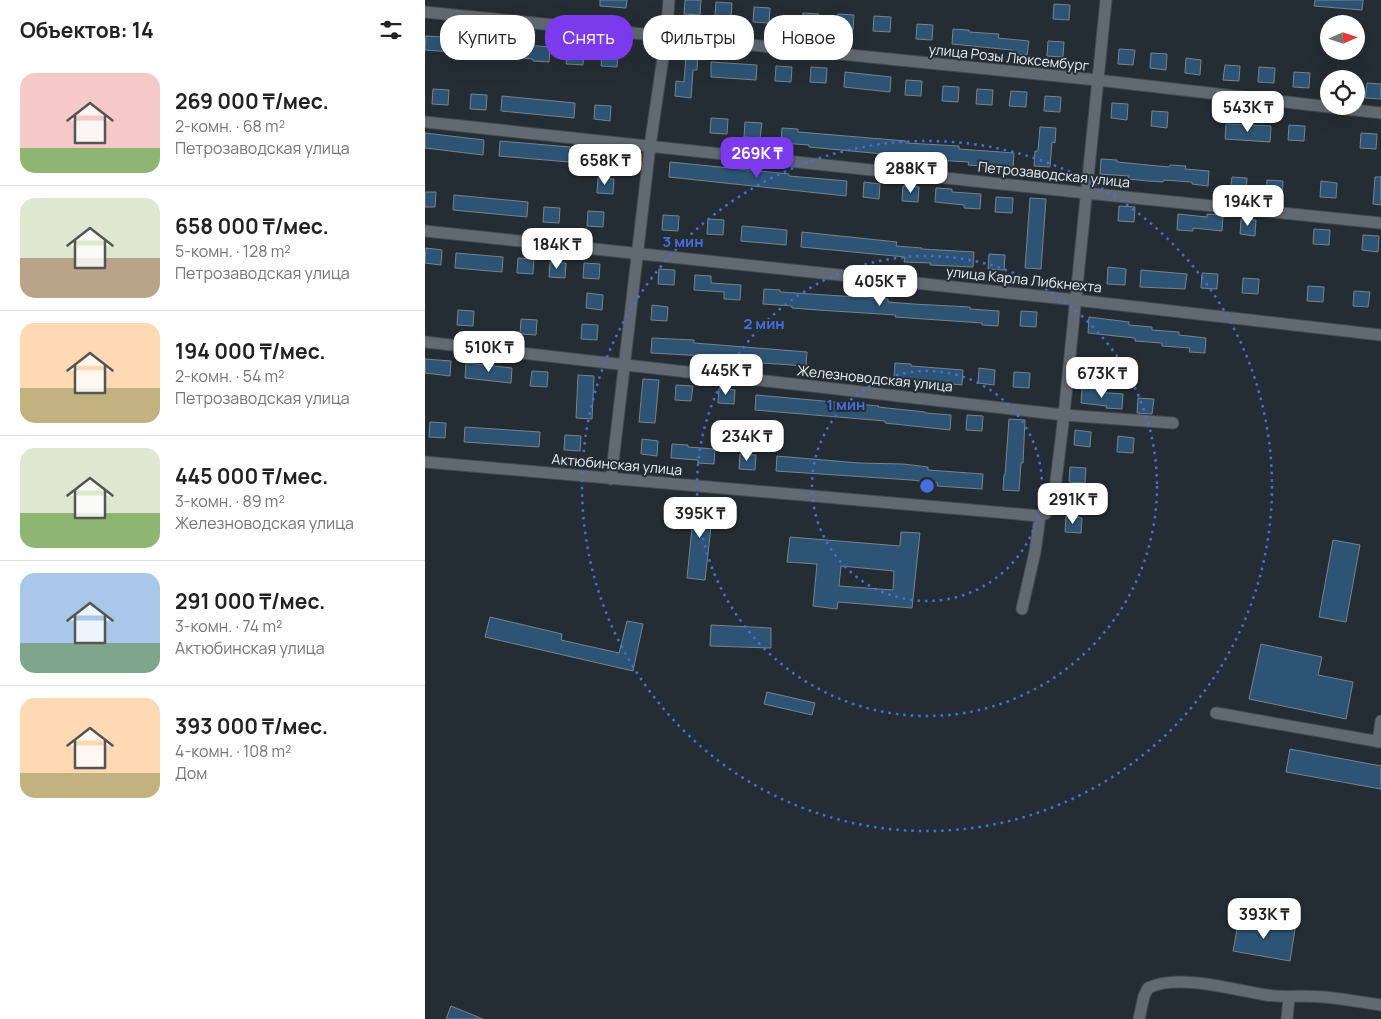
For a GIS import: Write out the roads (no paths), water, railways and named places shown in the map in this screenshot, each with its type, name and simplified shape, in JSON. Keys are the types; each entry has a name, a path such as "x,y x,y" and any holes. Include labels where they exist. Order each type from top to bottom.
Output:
{"street":[{"path":"668,15 669,0"},
{"path":"1022,609 1043,515 1053,505 1077,300 1106,0"},
{"name":"улица Розы Люксембург","path":"425,12 643,35"},
{"name":"улица Розы Люксембург","path":"754,46 1097,80 1381,112"},
{"path":"611,479 650,146 663,60"},
{"name":"Петрозаводская улица","path":"425,122 1381,223"},
{"name":"улица Карла Либкнехта","path":"425,231 1381,334"},
{"name":"Железноводская улица","path":"425,342 1064,415 1173,423"},
{"name":"Актюбинская улица","path":"425,462 1043,515"},
{"path":"1216,714 1379,742 1381,721"},
{"path":"1139,1019 1144,996 1149,988 1164,982 1227,987 1266,995 1323,997 1381,1005"},
{"path":"1287,1019 1289,997"}]}
